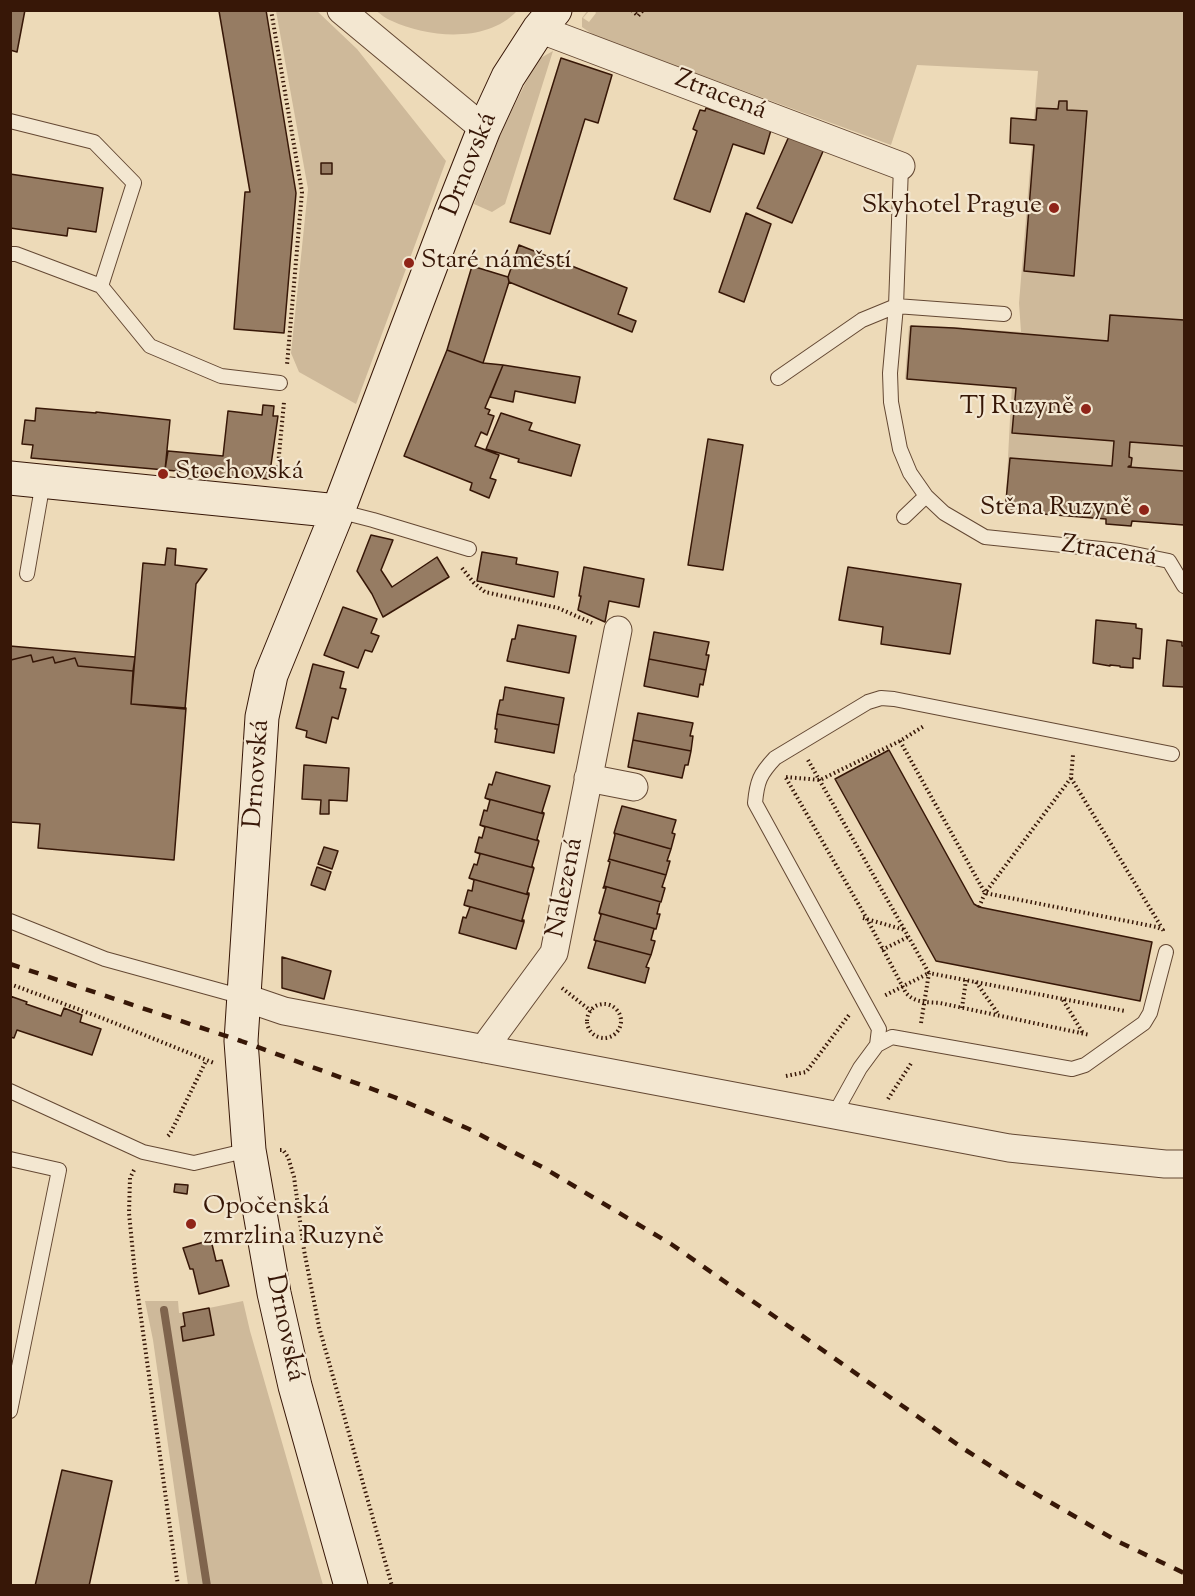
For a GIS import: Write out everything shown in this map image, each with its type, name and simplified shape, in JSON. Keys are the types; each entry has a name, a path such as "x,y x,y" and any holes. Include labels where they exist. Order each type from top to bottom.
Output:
{"main road":[{"name":"Drnovská","path":"351,1586 295,1386 274,1293 249,1150 241,1041 262,717 271,675 338,511 484,129 508,77 547,20"},
{"path":"10,478 338,511"}],"street":[{"path":"342,10 484,129"},
{"name":"Ztracená","path":"547,20 901,166"},
{"name":"Nalezená","path":"485,1049 554,953 617,633"},
{"path":"588,778 634,787"},
{"path":"243,997 284,1011 1009,1148 1165,1164 1185,1164"}],"lane":[{"path":"10,121 94,142 134,183 101,286"},
{"path":"901,166 896,306 890,373 891,402 900,449 910,474 926,495 904,517"},
{"path":"10,254 16,254 101,286 150,346 221,376 284,384"},
{"path":"778,378 862,320 896,306 1004,314"},
{"path":"27,574 43,482"},
{"name":"Ztracená","path":"926,495 944,513 985,537 1120,551 1169,561 1184,586"},
{"path":"338,511 470,549"},
{"path":"877,1045 879,1029 755,803 756,785 763,770 776,758 868,702 881,698 1172,754"},
{"path":"10,921 105,959 243,997"},
{"path":"834,1115 860,1068 877,1045 892,1037 1072,1069 1085,1065 1144,1023 1150,1013 1166,952"},
{"path":"10,1091 143,1152 194,1163 249,1150"},
{"path":"10,1159 59,1170 10,1411"}],"path":[{"path":"271,10 302,192 277,482"},
{"path":"632,10 638,16 643,10"},
{"path":"440,540 474,583 484,592 558,608 617,633"},
{"path":"786,777 820,780 900,741 932,722"},
{"path":"900,741 985,893 1163,930"},
{"path":"799,744 929,973"},
{"path":"979,907 985,893 1071,777 1073,750"},
{"path":"776,758 902,987 914,1000 1118,1041"},
{"path":"1071,777 1163,930 1161,943 1166,952"},
{"path":"865,919 905,931"},
{"path":"882,950 908,937"},
{"path":"783,1077 806,1072 850,1013 929,973 1130,1012 1150,1013"},
{"path":"962,1008 966,980"},
{"path":"975,982 999,1016"},
{"path":"10,984 219,1065"},
{"path":"560,986 591,1011"},
{"path":"1063,999 1083,1034"},
{"path":"606,1004 617,1010 622,1020 618,1032 604,1039 590,1032 587,1021 591,1011 595,1007 606,1004"},
{"path":"178,1586 135,1274 129,1213 130,1178 143,1152 170,1134 206,1061"},
{"path":"249,1150 283,1150 288,1157 294,1178 304,1250 319,1326 392,1586"}],"shaded area":[{"path":"588,10 583,18 589,22 596,13 594,10 1184,11 1184,524 1005,511 1012,386 905,379 909,326 1021,332 1019,303 1038,71 917,65 891,145 595,36 582,27 582,18"},
{"path":"276,11 317,11 357,49 446,161 356,404 299,372 291,353 308,189"},
{"path":"376,11 517,11 505,21 474,33 440,34 407,27"},
{"path":"553,51 505,204 492,212 474,204 502,130 537,60"},
{"path":"145,1301 178,1301 179,1313 183,1313 185,1326 181,1327 184,1341 214,1335 209,1308 243,1301 323,1585 188,1585 153,1340"}],"building":[{"path":"10,10 25,10 17,52 10,50"},
{"path":"266,10 296,193 284,333 234,329 245,192 250,192 219,11"},
{"path":"561,58 612,75 598,123 585,119 550,234 510,222"},
{"name":"Skyhotel Prague","path":"1059,101 1067,101 1067,110 1087,111 1074,276 1024,271 1034,145 1010,143 1011,118 1036,120 1037,108 1058,109"},
{"path":"706,108 771,130 764,154 733,144 710,212 674,199 697,131 693,129 700,110 705,111"},
{"path":"790,134 824,149 792,223 757,208"},
{"path":"321,163 332,163 332,174 321,174"},
{"path":"10,174 103,188 96,232 68,228 67,236 10,228"},
{"path":"746,213 771,224 744,302 719,292"},
{"path":"519,245 627,288 618,314 636,321 632,332 509,282 508,277"},
{"path":"472,266 508,277 509,282 483,363 447,350"},
{"path":"1110,315 1184,320 1184,446 1130,442 1129,457 1132,458 1131,466 1128,467 1184,471 1184,525 1132,521 1131,526 1106,524 1106,519 1005,511 1010,458 1112,466 1114,441 1012,433 1016,388 907,379 911,326 1108,341"},
{"path":"447,350 483,363 503,365 485,408 490,410 488,414 494,416 487,435 481,432 475,446 499,455 490,478 496,480 489,498 470,490 472,483 404,456"},
{"path":"503,365 580,377 575,403 515,391 513,402 490,397"},
{"path":"263,405 274,406 273,416 278,416 269,479 165,470 168,451 223,456 228,411 262,415"},
{"path":"36,408 170,420 165,470 31,458 33,445 22,444 25,420 35,421"},
{"path":"501,413 532,423 529,430 580,445 571,476 518,462 519,459 486,449"},
{"path":"708,439 743,445 723,570 688,565"},
{"path":"371,535 393,540 381,570 392,587 437,557 449,577 383,617 357,571"},
{"path":"167,548 176,549 175,565 207,569 196,584 185,709 131,704 143,563 165,565"},
{"path":"482,552 517,558 516,564 558,572 554,597 477,581"},
{"path":"584,567 644,579 639,607 609,601 605,622 578,610"},
{"path":"848,567 961,584 950,654 881,644 883,627 839,620"},
{"path":"343,607 377,619 371,633 379,636 372,652 365,650 358,668 324,655"},
{"path":"1096,620 1136,624 1136,628 1142,629 1140,659 1133,658 1133,668 1093,663"},
{"path":"518,625 576,636 569,673 507,661"},
{"path":"654,632 709,642 706,670 649,659"},
{"path":"1167,640 1182,642 1184,646 1184,687 1163,686"},
{"path":"10,646 135,657 133,671 78,666 75,658 55,663 53,657 33,662 31,655 11,660"},
{"path":"31,655 33,662 53,657 55,663 75,658 78,666 133,671 131,704 186,708 174,860 38,848 40,824 10,822 10,659"},
{"path":"649,659 706,670 698,697 644,686"},
{"path":"313,664 344,672 340,688 346,689 338,719 332,717 326,743 306,737 307,731 296,728"},
{"path":"505,687 564,698 559,725 497,714"},
{"path":"638,713 693,723 690,736 693,736 691,751 633,740"},
{"path":"497,714 559,725 554,753 495,742"},
{"path":"633,740 691,751 682,778 628,767"},
{"path":"889,750 974,904 979,907 1152,942 1140,1001 936,961 835,779"},
{"path":"304,765 349,768 347,801 329,800 329,814 320,814 321,800 302,799"},
{"path":"496,772 550,786 542,812 544,814 485,798"},
{"path":"485,798 544,814 537,839 539,841 480,825 484,810 487,811 490,800"},
{"path":"622,806 676,820 671,849 614,833"},
{"path":"480,825 539,841 532,866 534,868 475,852 479,837 482,838 485,827"},
{"path":"614,833 671,849 666,875 609,859"},
{"path":"324,847 338,851 332,869 318,864"},
{"path":"475,852 534,868 527,893 529,895 469,878 474,864 477,865 480,854"},
{"path":"609,859 666,875 661,902 604,886"},
{"path":"317,867 331,872 325,890 311,885"},
{"path":"469,878 529,895 522,920 524,922 464,905 468,890 472,891 474,880"},
{"path":"604,886 661,902 656,929 599,913 606,888 603,888"},
{"path":"464,905 524,922 516,949 459,933 463,917 466,918 470,907"},
{"path":"599,913 656,929 654,929 651,940 655,941 651,955 594,940 601,915"},
{"path":"594,940 651,955 646,967 649,968 645,983 588,968 596,941"},
{"path":"282,957 331,971 324,999 282,988"},
{"path":"10,996 61,1016 64,1008 82,1015 80,1022 101,1029 92,1055 17,1030 14,1038 10,1037"},
{"path":"175,1184 188,1185 187,1194 174,1192"},
{"path":"211,1240 216,1261 222,1260 229,1286 199,1294 193,1269 190,1269 183,1248"},
{"path":"209,1308 214,1335 183,1341 181,1327 185,1326 183,1313"},
{"path":"62,1470 112,1481 89,1586 35,1586"}],"waterway":[{"path":"164,1310 207,1586"}],"railway":[{"path":"10,964 241,1041 394,1097 469,1129 544,1168 671,1244 964,1449 1019,1484 1117,1541 1184,1573"}],"place":[{"name":"Skyhotel Prague","path":"1054,208"},
{"name":"Staré náměstí","path":"409,263"},
{"name":"TJ Ruzyně","path":"1086,409"},
{"name":"Stochovská","path":"163,474"},
{"name":"Stěna Ruzyně","path":"1144,510"},
{"name":"Opočenská zmrzlina Ruzyně","path":"191,1224"}]}
